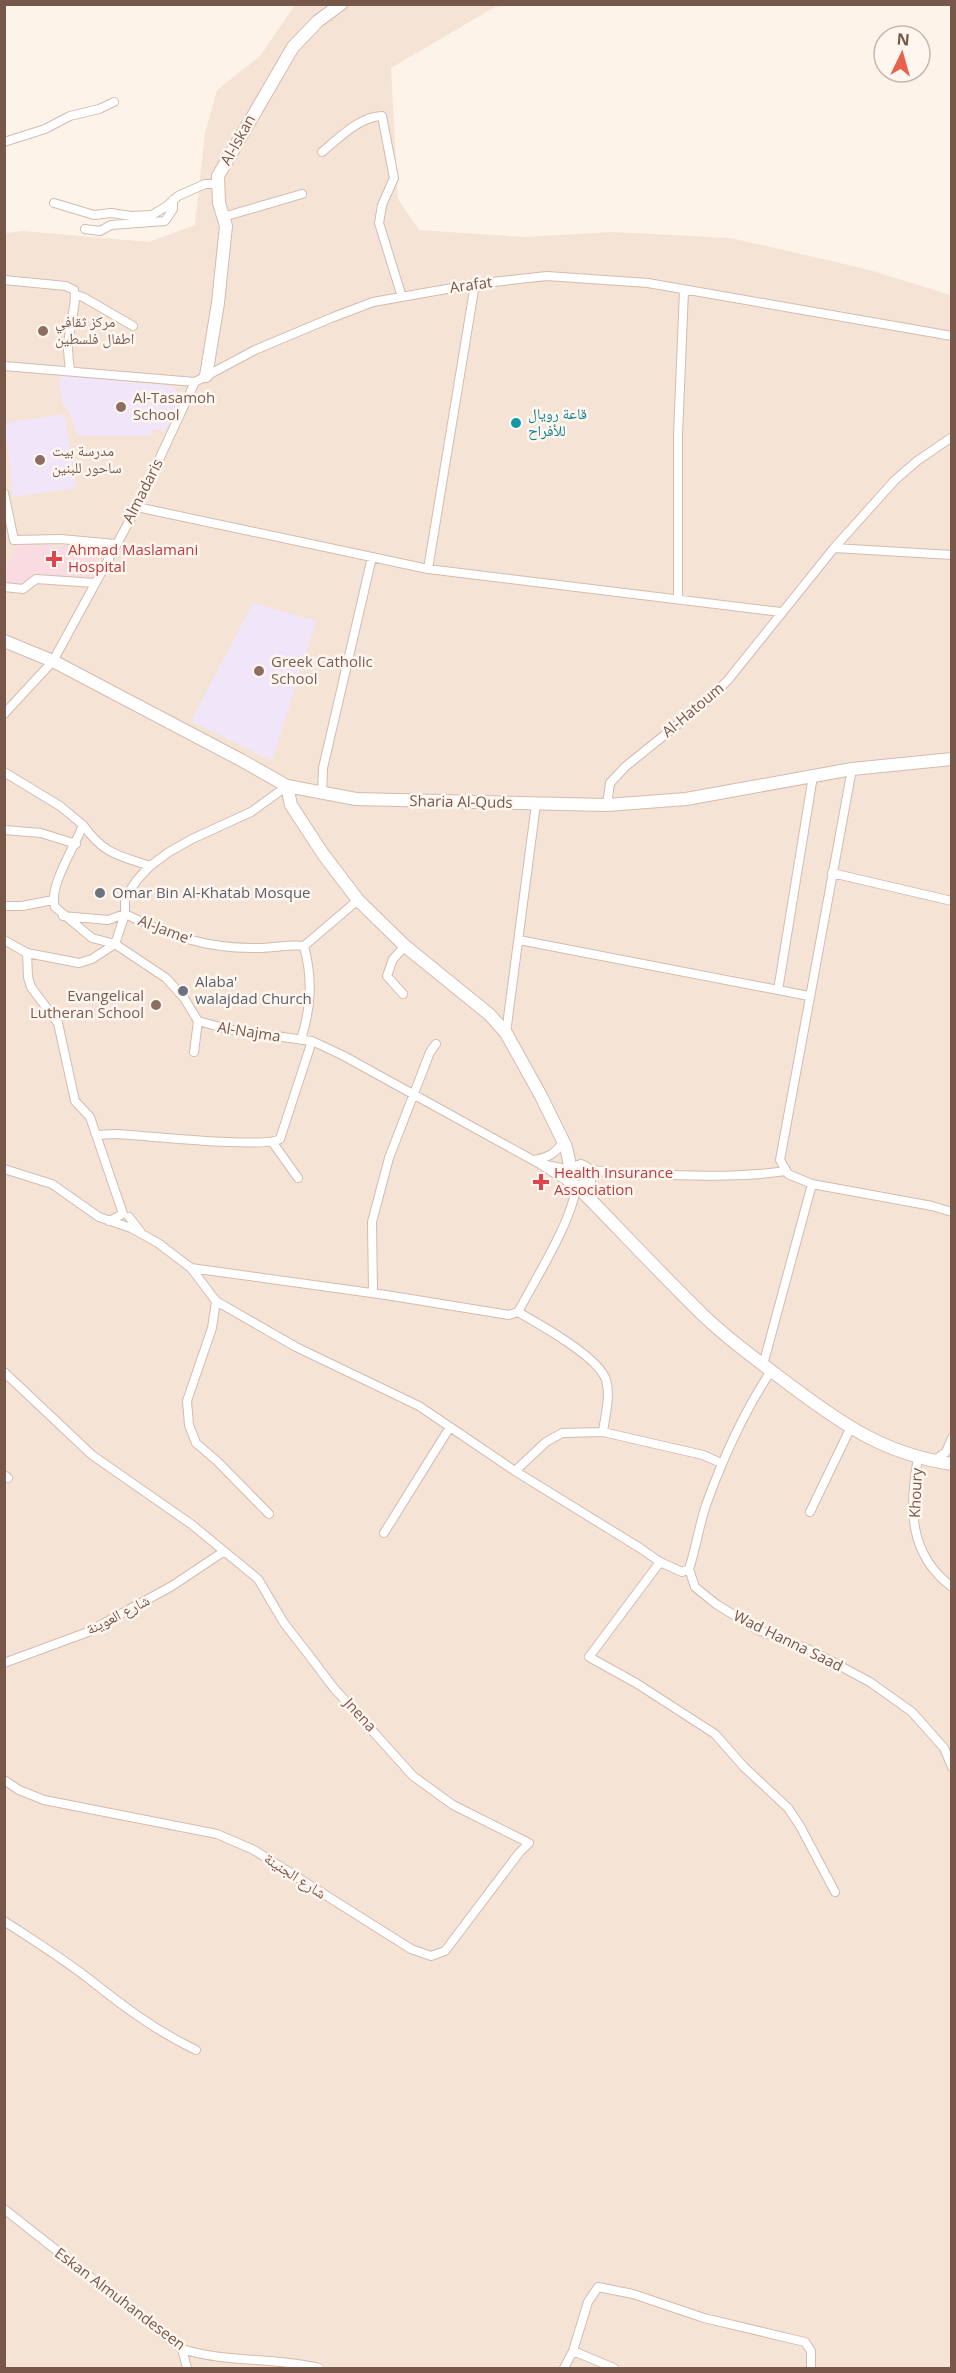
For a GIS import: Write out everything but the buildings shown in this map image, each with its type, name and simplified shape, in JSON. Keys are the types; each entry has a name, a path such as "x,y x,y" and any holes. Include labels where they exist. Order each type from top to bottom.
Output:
{"street":[{"name":"Al-Iskan","path":"201,379 220,281 226,226 219,203 218,176 292,47 318,21 341,4"},
{"path":"4,142 45,129 70,116 99,109 114,102"},
{"path":"322,152 364,122 376,116 382,116 394,178 382,205 380,223 402,297"},
{"path":"54,203 94,215 111,213 131,216 152,215 178,195 205,184 218,184"},
{"path":"223,217 302,195"},
{"path":"85,229 100,231 111,225 165,221 173,209 173,200"},
{"name":"Arafat","path":"201,379 255,350 373,302 475,284 548,276 648,283 951,336"},
{"path":"4,280 66,286 74,290 76,296 68,348 70,370"},
{"path":"428,569 475,284"},
{"path":"678,599 678,434 684,291"},
{"path":"76,296 83,297 133,326"},
{"path":"4,366 201,379"},
{"name":"Almadaris","path":"4,714 53,661 137,507 201,379"},
{"name":"Al-Hatoum","path":"607,805 610,783 626,766 728,680 834,548 896,480 917,461 951,437"},
{"path":"4,493 14,540 60,539 115,544"},
{"path":"137,507 428,569 781,612"},
{"path":"834,548 951,555"},
{"path":"322,794 323,768 372,557"},
{"path":"4,587 23,589 36,579 95,583"},
{"name":"Sharia Al-Quds","path":"4,641 53,661 287,786 356,799 607,805 686,799 852,769 951,759"},
{"path":"785,1171 780,1160 782,1143 852,769"},
{"path":"4,772 60,806 83,825 93,839 107,851 150,866"},
{"path":"778,990 813,776"},
{"path":"4,940 27,952 79,963 92,959 115,944 125,914 125,898 150,866 192,839 251,812 287,786 291,805 323,854 358,900 405,946 490,1015 506,1033 564,1144 571,1170"},
{"path":"506,1033 536,804"},
{"path":"83,825 60,875 53,900 55,907 93,938 115,944 166,978 184,998 198,1021 194,1052"},
{"path":"4,830 41,833 76,844"},
{"path":"832,873 951,901"},
{"path":"4,906 22,906 53,900"},
{"path":"301,1040 312,994 311,977 304,946 358,900"},
{"name":"Al-Jame'","path":"63,915 108,920 125,914 173,935 207,944 255,948 288,944 304,946"},
{"path":"519,940 809,996"},
{"path":"404,994 387,976 393,959 405,946"},
{"path":"27,952 28,977 31,987 58,1023 75,1101 90,1117 124,1213 130,1223 127,1227"},
{"path":"490,1015 500,1013 510,1003"},
{"name":"Al-Najma","path":"198,1021 231,1030 312,1041 342,1055 537,1162"},
{"path":"97,1135 115,1134 273,1143 280,1139 312,1041"},
{"path":"373,1293 372,1222 389,1158 412,1095 430,1052 436,1044"},
{"path":"273,1143 298,1178"},
{"path":"537,1162 550,1156 564,1144"},
{"path":"537,1162 575,1186 586,1186 590,1180 589,1173 564,1144"},
{"path":"537,1162 571,1170"},
{"path":"951,1212 932,1206 812,1184 785,1171 766,1174 694,1176 619,1174 577,1166 568,1176 575,1186 705,1317 767,1368 850,1429 918,1458 951,1464"},
{"path":"4,1169 52,1184 99,1217 127,1227 158,1243 191,1268 216,1301 296,1347 419,1406 524,1478 660,1562 682,1572 689,1569 705,1508 721,1463 767,1368 812,1184"},
{"path":"590,1180 619,1174"},
{"path":"191,1268 510,1315 518,1312 566,1220 573,1203 575,1186"},
{"path":"109,1221 124,1213"},
{"path":"124,1213 142,1234"},
{"path":"216,1301 212,1329 187,1401 189,1425 196,1443 269,1514"},
{"path":"518,1312 556,1334 604,1374 608,1399 603,1431"},
{"path":"4,1372 92,1455 191,1524 223,1552"},
{"path":"384,1533 450,1426"},
{"path":"810,1512 850,1429"},
{"path":"515,1471 546,1442 562,1433 603,1431 703,1455 721,1463"},
{"path":"933,1461 946,1452 951,1438"},
{"name":"Khoury","path":"918,1458 914,1485 915,1534 927,1560 951,1587"},
{"name":"شارع العوينة","path":"4,1663 87,1632 172,1586 223,1552"},
{"name":"Jnena","path":"4,1780 19,1790 45,1800 217,1834 254,1850 411,1949 430,1956 445,1951 529,1842 453,1805 413,1776 321,1671 284,1623 258,1579 223,1552"},
{"path":"660,1562 589,1657 636,1683 715,1734 744,1767 788,1808 835,1892"},
{"name":"Wad Hanna Saad","path":"689,1569 695,1587 716,1604 758,1630 810,1650 870,1682 912,1712 944,1748 951,1767"},
{"path":"4,1921 88,1978 138,2017 168,2037 196,2050"},
{"name":"Eskan Almuhandeseen","path":"4,2209 182,2349 203,2355 319,2368"},
{"path":"564,2368 573,2351 588,2302 598,2287 633,2294 704,2318 805,2342 811,2351 811,2368"},
{"path":"182,2349 187,2368"},
{"path":"573,2351 614,2368"}],"shaded area":[{"path":"295,5 515,5 495,7 391,68 398,199 419,230 524,237 613,232 731,238 866,269 951,295 951,2368 5,2368 5,233 23,231 149,242 195,225 205,133 217,90 260,56"},
{"name":"Al-Tasamoh School","path":"59,375 172,386 178,392 180,401 165,431 153,429 151,436 78,436 70,414 61,400"},
{"name":"مدرسة بيت ساحور للبنين","path":"65,414 76,488 13,497 5,423"},
{"name":"Ahmad Maslamani Hospital","path":"19,544 101,548 89,581 30,577 20,587 5,585 5,570"},
{"name":"Greek Catholic School","path":"253,603 316,621 272,761 191,721"}],"place":[{"name":"مركز ثقافي اطفال فلسطين","path":"43,331"},
{"name":"Al-Tasamoh School","path":"121,407"},
{"name":"قاعة رويال للأفراح","path":"516,423"},
{"name":"مدرسة بيت ساحور للبنين","path":"40,460"},
{"name":"Ahmad Maslamani Hospital","path":"54,559"},
{"name":"Greek Catholic School","path":"259,671"},
{"name":"Omar Bin Al-Khatab Mosque","path":"100,893"},
{"name":"Alaba' walajdad Church","path":"183,991"},
{"name":"Evangelical Lutheran School","path":"156,1005"},
{"name":"Health Insurance Association","path":"541,1182"}]}
